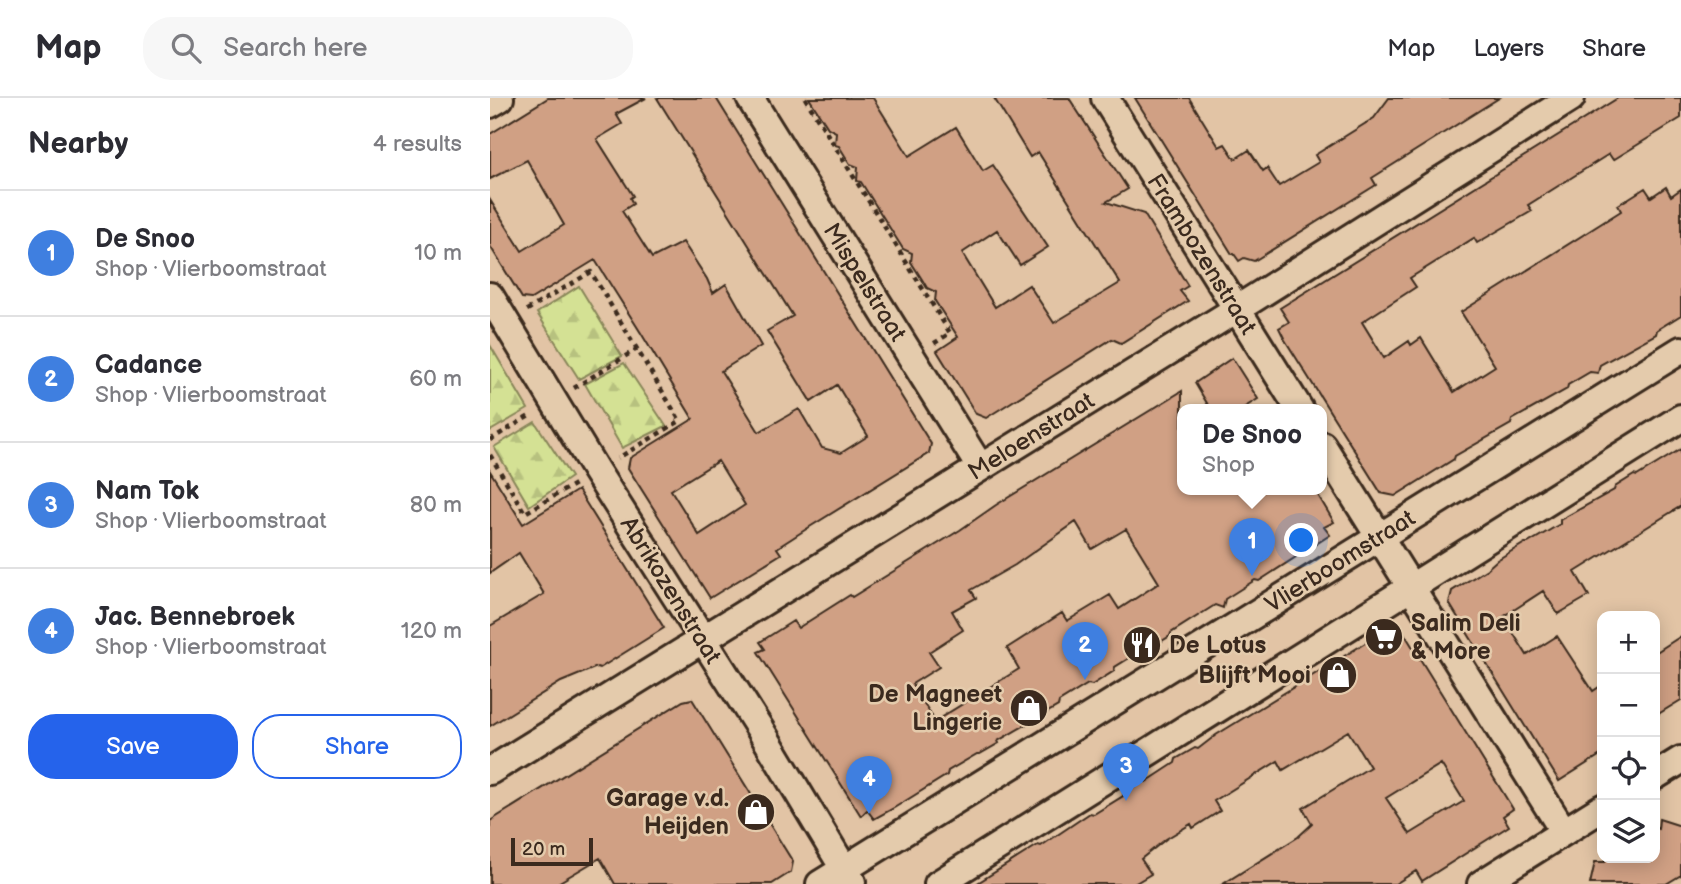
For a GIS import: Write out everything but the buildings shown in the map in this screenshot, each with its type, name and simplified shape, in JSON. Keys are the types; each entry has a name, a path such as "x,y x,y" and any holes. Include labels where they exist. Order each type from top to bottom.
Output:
{"street":[{"path":"490,104 500,98"},
{"name":"Mispelstraat","path":"750,98 980,467"},
{"name":"Frambozenstraat","path":"1105,98 1296,404"},
{"name":"Meloenstraat","path":"490,771 1237,310 1570,98"},
{"name":"Abrikozenstraat","path":"490,296 596,471 760,729 848,876"},
{"name":"Vlierboomstraat","path":"820,884 848,876 1379,537 1681,350"},
{"path":"938,884 1681,418"},
{"path":"1327,453 1564,832"},
{"path":"1660,773 1681,760"},
{"path":"1481,884 1597,811"}],"path":[{"path":"805,98 950,333 923,350"},
{"path":"490,455 525,513 680,421 591,272 506,323"}],"green space":[{"path":"579,286 622,356 579,379 537,313"},
{"path":"490,345 528,409 490,431"},
{"path":"624,363 666,426 622,448 585,384"},
{"path":"535,422 571,477 529,506 494,447"}],"place":[{"name":"De Snoo","path":"1252,576"},
{"name":"Salim Deli & More","path":"1384,637"},
{"name":"De Lotus","path":"1142,645"},
{"name":"Blijft Mooi","path":"1338,675"},
{"name":"Cadance","path":"1085,680"},
{"name":"De Magneet Lingerie","path":"1029,708"},
{"name":"Nam Tok","path":"1126,801"},
{"name":"Garage v.d. Heijden","path":"756,812"},
{"name":"Jac. Bennebroek","path":"869,814"}]}
